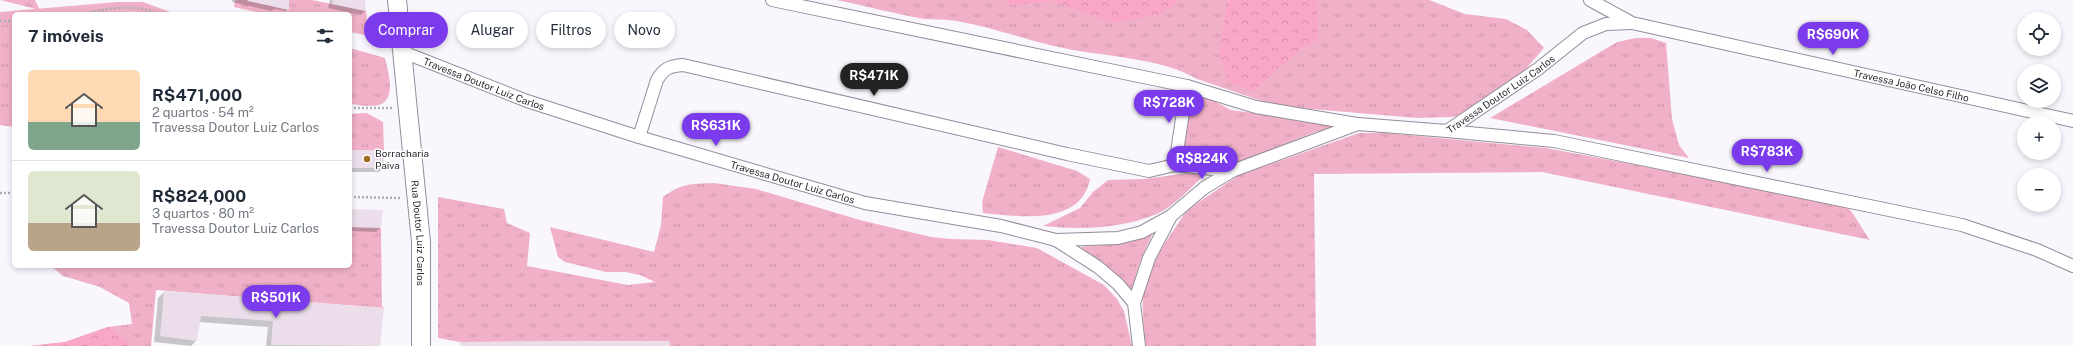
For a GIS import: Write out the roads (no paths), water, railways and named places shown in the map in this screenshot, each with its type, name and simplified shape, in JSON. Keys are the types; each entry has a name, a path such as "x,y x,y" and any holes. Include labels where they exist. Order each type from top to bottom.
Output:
{"main road":[{"name":"Rua Doutor Luiz Carlos","path":"397,0 417,198 422,273 421,346"}],"street":[{"path":"772,0 1187,86 1256,107 1358,124"},
{"name":"Travessa João Celso Filho","path":"1590,0 1632,23 2073,121"},
{"name":"Travessa Doutor Luiz Carlos","path":"1171,216 1204,188 1232,171 1358,124 1447,131 1538,69 1583,33 1606,24 1632,23"},
{"name":"Travessa Doutor Luiz Carlos","path":"403,52 527,101 639,137 865,203 1031,232 1056,240"},
{"path":"639,137 657,80 662,71 669,66 683,65 1067,154 1149,171 1175,165 1232,171"},
{"path":"1175,165 1187,86"},
{"path":"1447,131 1554,141 1962,225 2037,250 2073,266"},
{"path":"1056,240 1118,238 1142,232 1171,216"},
{"path":"1139,346 1134,303 1149,258 1171,216"},
{"path":"1056,240 1098,267 1118,284 1134,303"}],"place":[{"name":"Borracharia Paiva","path":"367,159"}]}
